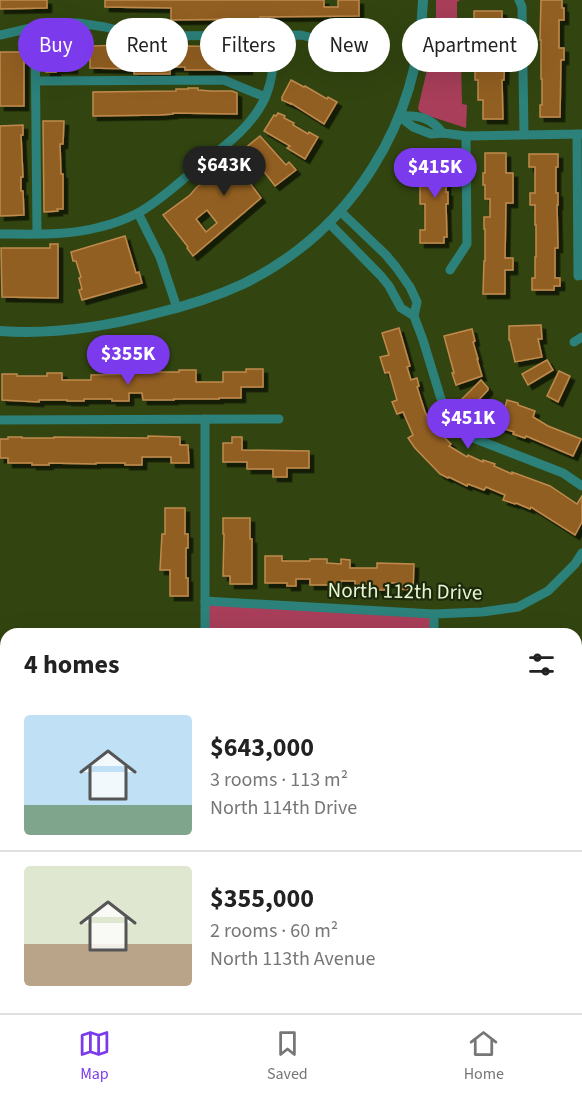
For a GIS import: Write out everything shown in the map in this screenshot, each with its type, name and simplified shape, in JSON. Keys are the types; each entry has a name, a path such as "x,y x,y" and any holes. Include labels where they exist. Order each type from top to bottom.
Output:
{"street":[{"path":"0,331 79,330 177,308 229,290 259,275 302,246 340,212 377,162 389,141 408,92 417,55 423,0"},
{"path":"519,0 522,7 524,134"},
{"path":"94,25 142,36 200,36"},
{"path":"0,35 18,31"},
{"path":"36,72 37,234"},
{"path":"0,234 86,231 138,213 164,195 237,135 250,121 265,97 272,72"},
{"path":"36,81 224,80 265,97"},
{"path":"399,116 413,127 431,134 466,136 580,134 580,275"},
{"path":"450,270 467,244 466,136"},
{"path":"340,212 386,255 404,278 417,302 414,316 441,399 455,426 468,436 563,473 582,486"},
{"path":"138,213 160,257 177,308"},
{"path":"329,223 381,276 401,308 414,316"},
{"path":"205,419 205,628"},
{"path":"0,420 279,419"},
{"name":"North 112th Drive","path":"205,601 434,614 482,612 518,607 548,591 575,564 582,553"},
{"path":"434,614 434,628"}],"shaded area":[{"path":"436,0 460,0 457,2 457,18 436,18"},
{"path":"426,72 461,72 462,104 467,105 466,128 426,115 418,108"},
{"path":"205,601 434,614 434,628 205,628"}],"building":[{"path":"0,0 47,0 47,8 0,9"},
{"path":"105,0 324,0 324,7 338,7 338,0 359,0 359,16 188,20 171,18 171,8 105,7"},
{"path":"541,0 562,0 562,8 564,8 564,20 559,20 559,48 564,48 564,60 561,60 560,117 540,117 540,105 542,105"},
{"path":"474,11 502,11 502,18 474,18"},
{"path":"94,46 106,46 106,68 94,68"},
{"path":"188,46 200,46 200,70 188,70"},
{"path":"0,52 18,52 18,72 24,72 24,106 0,106"},
{"path":"134,72 170,72 170,74 134,74"},
{"path":"475,72 504,72 504,80 502,80 503,119 483,119 483,100 478,100 478,80 475,80"},
{"path":"291,80 337,102 324,124 291,103 282,100"},
{"path":"176,89 237,93 237,114 173,113 93,116 93,92 176,91"},
{"path":"278,113 308,134 309,132 318,137 305,159 287,148 290,146 264,131 274,115"},
{"path":"43,121 64,121 63,144 60,144 63,209 57,209 58,211 44,212"},
{"path":"23,125 21,191 23,191 24,215 0,216 0,126"},
{"path":"260,136 286,165 289,162 296,170 275,186 259,165 256,168 248,158 236,169 246,181 247,179 261,198 193,256 163,215","holes":["207,210 217,223 206,232 196,219"]},
{"path":"428,153 447,153 447,237 444,237 444,243 420,243 420,230 425,230 425,204 420,204 418,174 428,174"},
{"path":"485,153 506,153 506,173 513,173 513,203 506,203 505,258 513,258 513,270 505,270 505,294 483,294 484,217 490,217 490,199 485,199 485,185 483,185"},
{"path":"529,154 558,154 556,193 558,193 558,248 555,248 555,278 560,278 560,286 554,286 554,290 532,290 532,278 535,278 536,225 535,205 530,205 530,193 535,193 535,167 529,167"},
{"path":"125,236 136,273 139,272 142,283 82,300 79,290 82,289 79,278 81,277 71,252"},
{"path":"50,244 58,244 58,298 2,297 1,248 50,248"},
{"path":"541,325 542,339 538,339 542,357 515,362 509,340 509,326"},
{"path":"399,328 410,366 407,367 411,380 417,378 419,386 417,387 425,412 440,436 442,435 451,444 449,446 467,457 468,455 483,462 483,460 495,464 494,466 512,474 512,472 550,486 577,504 582,496 582,522 575,535 531,507 530,509 503,500 505,495 486,487 484,490 468,484 467,486 440,474 415,448 408,438 413,435 403,412 397,414 392,402 397,400 389,372 385,373 380,357 389,355 382,333"},
{"path":"472,329 482,376 456,385 444,336"},
{"path":"547,360 553,370 528,385 522,374"},
{"path":"246,369 263,369 263,387 241,387 241,398 143,400 142,393 129,393 129,401 112,401 112,399 39,400 39,402 2,400 2,374 47,376 47,373 62,373 62,380 91,380 91,375 134,374 134,371 143,370 143,372 179,372 179,370 196,370 196,382 223,382 223,372 246,372"},
{"path":"559,371 570,376 558,402 547,396"},
{"path":"481,380 488,390 470,409 461,400"},
{"path":"507,400 535,411 533,417 548,426 581,439 573,456 482,421 489,402 505,407"},
{"path":"148,436 180,437 180,445 188,445 189,463 171,463 171,457 142,457 142,465 49,463 49,465 32,465 32,463 8,463 8,458 0,458 0,439 8,439 8,437 148,438"},
{"path":"232,437 242,437 242,450 309,451 309,468 287,468 287,477 273,477 273,469 247,469 247,462 223,462 223,443 232,443"},
{"path":"165,508 185,508 185,534 188,534 186,578 188,578 188,596 170,596 170,570 160,570 162,534 165,534"},
{"path":"223,518 250,518 252,584 230,584 230,576 223,576"},
{"path":"265,556 282,556 282,561 327,559 327,563 341,564 341,559 350,560 350,568 377,568 377,563 414,564 413,590 399,589 400,583 386,583 386,590 377,590 377,587 355,587 355,581 341,581 341,588 331,588 331,585 310,585 310,579 296,579 296,586 287,586 287,583 265,583"}]}
